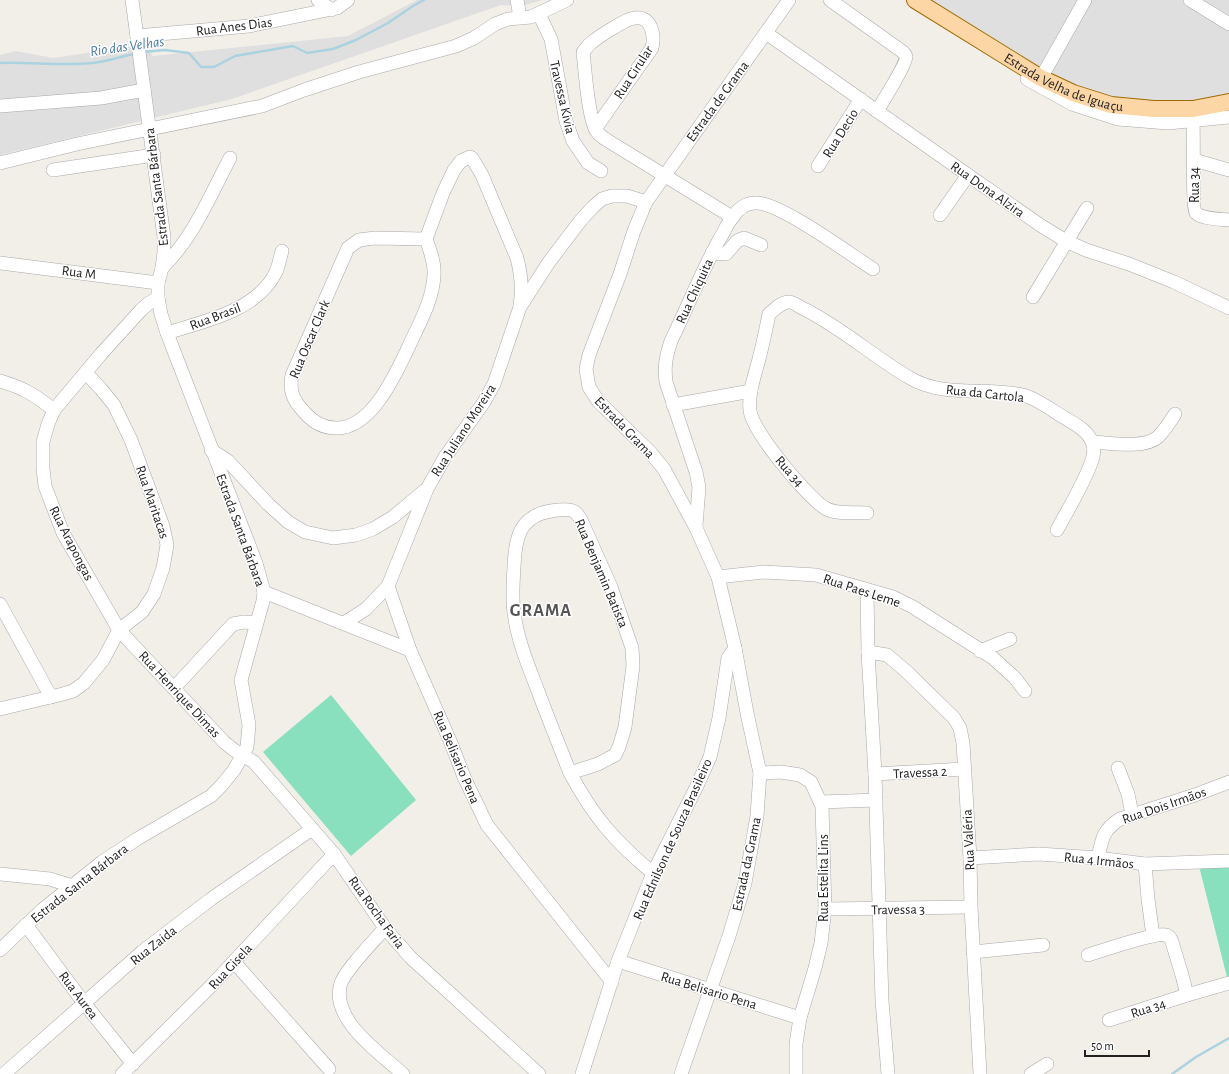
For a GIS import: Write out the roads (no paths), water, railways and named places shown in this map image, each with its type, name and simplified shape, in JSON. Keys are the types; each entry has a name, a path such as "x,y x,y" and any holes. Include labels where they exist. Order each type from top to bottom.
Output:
{"main road":[{"name":"Estrada Velha de Iguaçu","path":"917,1 1034,79 1073,93 1111,104 1154,109 1193,109 1229,102"}],"street":[{"name":"Estrada Santa Bárbara","path":"0,950 26,925 102,862 137,839 210,796 222,786 243,756 250,725 241,680 256,623 261,612 264,592 256,563 211,450 161,314 158,298 158,283 162,268 164,237 132,0"},
{"path":"318,0 331,10"},
{"name":"Rua Anes Dias","path":"138,39 249,26 331,10 337,8 348,0"},
{"path":"517,0 520,17"},
{"path":"0,163 76,144 262,106 304,90 359,72 456,46 474,38 495,24 520,17 531,17 567,0"},
{"name":"Estrada de Grama","path":"646,202 789,0"},
{"path":"830,0 906,55 903,67 877,111"},
{"path":"1085,0 1034,79 1072,104 1118,119 1168,123 1193,122 1229,117"},
{"path":"1190,0 1229,24"},
{"name":"Travessa Kivia","path":"539,14 550,39 566,121 573,142 588,163 602,171"},
{"name":"Rua Cirular","path":"639,18 645,20 650,25 653,33 654,40 652,48 595,129 590,107 584,52 591,43 630,19 639,18"},
{"name":"Rua Dona Alzira","path":"766,33 968,175 1066,241 1086,250 1174,282 1229,308"},
{"path":"0,106 100,98 144,90"},
{"name":"Rua Decio","path":"818,166 861,99"},
{"name":"Rua 34","path":"1193,122 1193,194 1195,211 1197,214 1208,217 1229,220"},
{"path":"595,129 600,135 610,142 732,217"},
{"path":"53,170 154,154"},
{"path":"426,239 443,193 454,170 462,161 470,157 472,158 482,174 494,206 518,258 521,272 522,291 520,307"},
{"path":"162,268 175,256 200,217 230,158"},
{"path":"1194,160 1229,170"},
{"path":"940,215 968,175"},
{"name":"Rua Juliano Moreira","path":"344,623 366,609 388,586 427,489 445,457 484,402 494,384 520,307 549,262 593,206 602,200 612,196 627,196 646,202"},
{"name":"Estrada Grama","path":"646,202 589,355 586,377 589,387 598,401 650,452 664,469 696,528 718,577 735,648"},
{"name":"Rua Chiquita","path":"696,528 696,509 699,487 666,382 664,369 671,342 712,253 732,217 741,208 749,203 757,202 772,207 798,220 873,270"},
{"path":"1033,297 1087,208"},
{"name":"Rua Oscar Clark","path":"374,238 426,239 433,263 434,274 431,294 409,345 383,394 369,412 357,422 343,428 326,428 310,419 298,406 292,394 290,386 292,375 348,248 359,240 374,238"},
{"path":"712,253 726,254 736,241 744,238 761,245"},
{"name":"Rua Brasil","path":"167,333 233,312 248,303 264,288 276,272 282,251"},
{"name":"Rua M","path":"0,263 74,271 158,283"},
{"name":"Rua Arapongas","path":"119,630 63,533 45,486 42,469 43,442 54,410 101,354 141,310 158,298"},
{"name":"Rua da Cartola","path":"769,314 782,304 790,302 845,333 887,364 912,379 934,387 958,391 1025,395 1073,423 1087,434 1093,442"},
{"name":"Rua 34","path":"769,314 751,391 750,410 756,427 802,487 825,508 842,512 867,513"},
{"name":"Rua Maritacas","path":"86,373 114,405 131,440 163,526 167,545 163,568 154,594 142,612 119,630"},
{"path":"0,381 19,387 36,396 54,410"},
{"path":"673,405 751,391"},
{"path":"1057,530 1086,475 1093,456 1093,442 1133,444 1149,442 1157,438 1175,414"},
{"path":"211,450 228,461 268,504 288,522 305,532 333,538 356,535 373,529 393,517 427,489"},
{"name":"Rua Benjamin Batista","path":"570,773 608,760 615,755 620,747 625,728 633,666 632,648 611,587 582,522 572,510 552,511 534,515 522,527 517,538 515,552 514,612 518,636 570,773 588,806 604,828 628,852 653,873"},
{"name":"Rua Paes Leme","path":"718,577 764,572 816,575 893,597 993,658 1015,678 1025,691"},
{"path":"388,586 410,650"},
{"path":"866,590 875,774 882,1002 888,1074"},
{"path":"264,592 410,650"},
{"path":"0,604 51,697"},
{"path":"174,688 233,624 244,622 256,623"},
{"path":"0,709 51,697 73,690 84,683 103,660 119,630"},
{"name":"Rua Henrique Dimas","path":"119,630 224,742 243,756"},
{"path":"980,650 1010,639"},
{"name":"Estrada da Grama","path":"681,1074 729,936 744,883 757,816 760,773 735,648"},
{"name":"Rua Ednilson de Souza Brasileiro","path":"582,1074 618,961 653,873 710,757 719,718 728,658 735,648"},
{"name":"Rua Belisario Pena","path":"410,650 464,776 488,825 612,982"},
{"name":"Rua Valéria","path":"868,652 887,655 906,671 954,718 960,728 963,743 970,858 973,952 980,1074"},
{"name":"Rua Rocha Faria","path":"243,756 254,762 334,854 385,928 410,957 539,1074"},
{"path":"1118,768 1128,794 1132,814"},
{"name":"Travessa 2","path":"875,774 964,769"},
{"name":"Rua Estelita Lins","path":"760,773 781,772 800,775 811,782 822,806 825,909 821,943 800,1018 796,1044 796,1074"},
{"name":"Rua Dois Irmãos","path":"1098,858 1104,833 1110,826 1120,819 1195,795 1229,782"},
{"path":"821,802 876,800"},
{"name":"Rua Zaida","path":"4,1074 143,951 211,900 312,829"},
{"name":"Rua Gisela","path":"122,1074 234,962 334,854"},
{"name":"Rua 4 Irmãos","path":"970,858 1039,854 1098,858 1145,864 1229,861"},
{"path":"1145,864 1152,936"},
{"path":"0,874 50,879 72,886"},
{"name":"Travessa 3","path":"825,909 971,907"},
{"name":"Rua Aurea","path":"26,925 84,1003 133,1064"},
{"path":"385,928 351,968 341,983 339,997 343,1011 360,1037 403,1074"},
{"path":"1088,955 1152,936 1165,935 1170,938 1187,994"},
{"path":"973,952 1043,945"},
{"name":"Rua Belisario Pena","path":"618,961 800,1018"},
{"path":"234,962 329,1069"},
{"name":"Rua 34","path":"1109,1020 1187,994 1229,983"},
{"path":"1031,1074 1047,1064"}],"waterway":[{"name":"Rio das Velhas","path":"143,52 165,50 189,53 201,67 214,67 235,56 293,46 307,53 333,49 356,40 388,23 424,0"},
{"name":"Rio das Velhas","path":"0,63 81,64 135,54"},
{"path":"1172,1074 1196,1057 1229,1038"}],"district":[{"name":"GRAMA","path":"541,610"}]}
